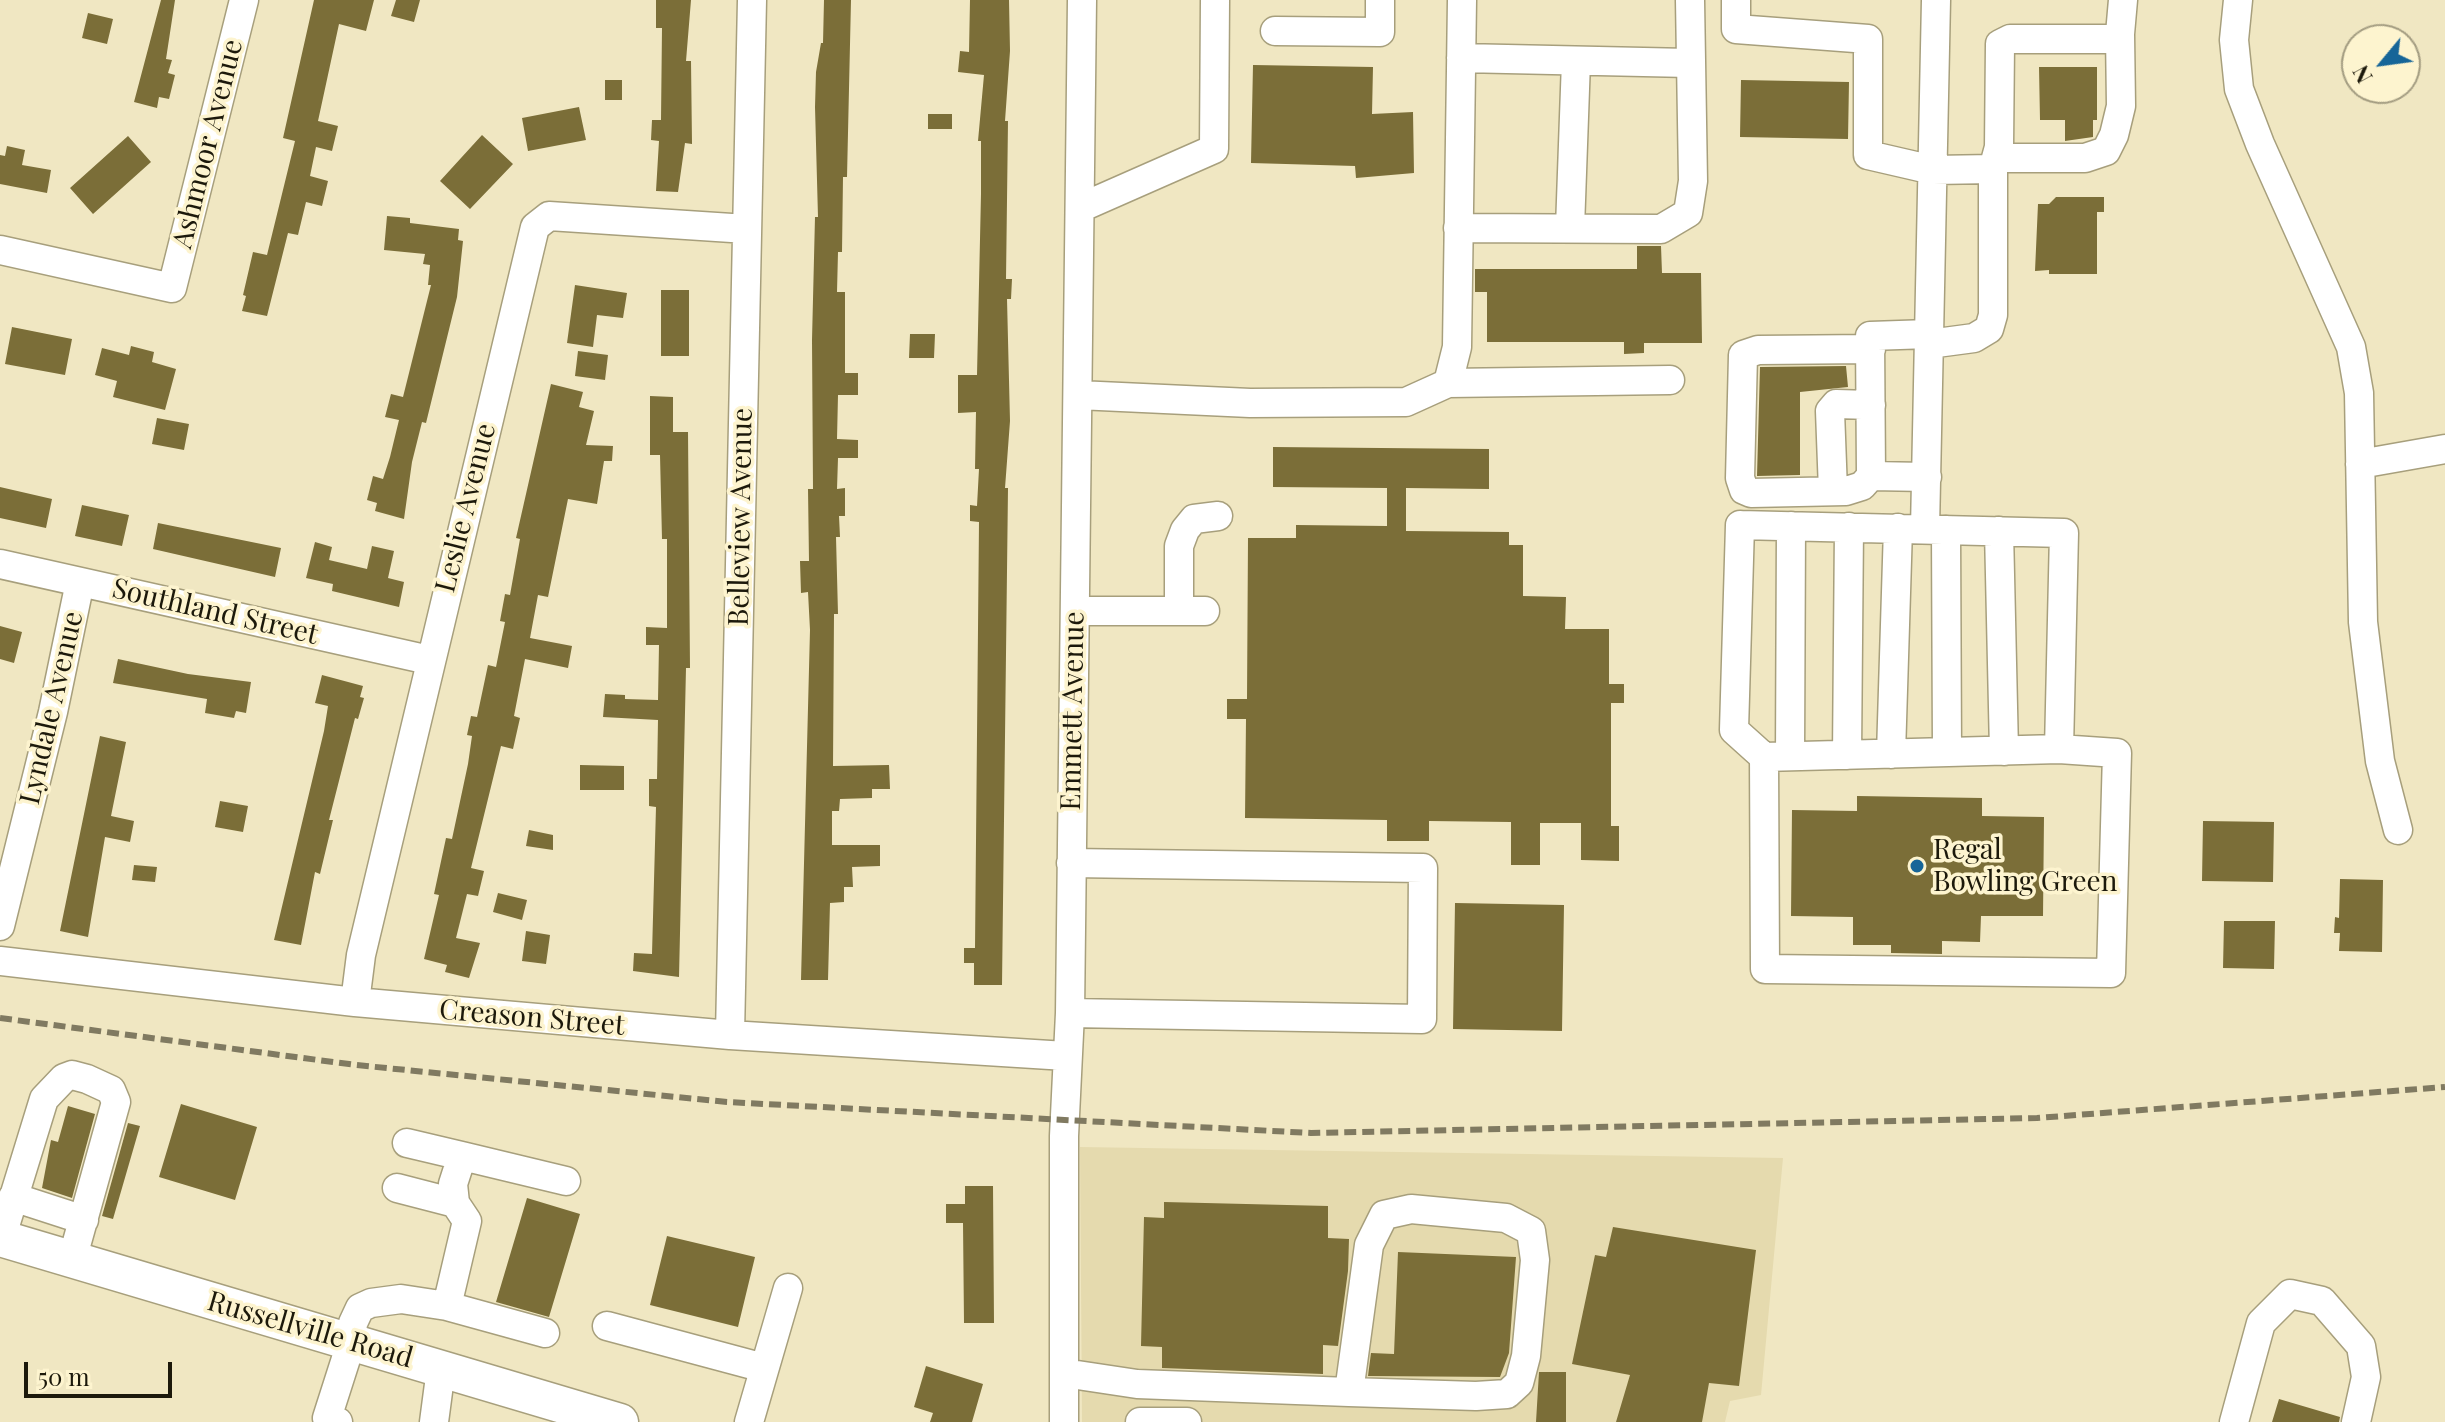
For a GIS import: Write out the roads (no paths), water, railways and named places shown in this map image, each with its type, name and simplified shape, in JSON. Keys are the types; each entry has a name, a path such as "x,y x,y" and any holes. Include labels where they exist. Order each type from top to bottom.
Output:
{"main road":[{"name":"Russellville Road","path":"0,1238 611,1421"}],"street":[{"name":"Ashmoor Avenue","path":"0,250 172,288 244,0"},
{"name":"Belleview Avenue","path":"730,1035 752,0"},
{"name":"Emmett Avenue","path":"1064,1422 1066,1056 1070,1013 1082,0"},
{"path":"1080,208 1214,149 1215,0"},
{"path":"1275,31 1380,32 1380,0"},
{"path":"1448,383 1457,347 1462,0"},
{"path":"1458,228 1661,229 1688,213 1693,181 1690,0"},
{"path":"1736,0 1736,29 1868,39 1868,155 1933,170 2085,158 2106,151 2114,135 2121,106 2123,0"},
{"path":"1891,754 1923,529 1927,477 1936,0"},
{"path":"2238,0 2234,40 2239,89 2260,144 2351,347 2359,393 2363,622 2380,761 2398,830"},
{"path":"1871,349 1758,350 1743,355 1740,478 1744,490 1751,493 1833,491 1862,486 1871,476 1871,349 1870,336 1974,338 1989,329 1993,315 2000,44 2010,39 2110,39 2120,34"},
{"path":"1461,58 1689,63"},
{"path":"1570,228 1576,61"},
{"name":"Leslie Avenue","path":"355,1002 361,955 429,660 535,227 549,216 747,229"},
{"path":"1078,395 1250,403 1406,402 1448,383 1670,380"},
{"path":"1833,491 1830,411 1836,404 1871,405"},
{"path":"2360,464 2445,449"},
{"path":"1871,476 1927,477"},
{"path":"1075,611 1192,611 1179,546 1185,530 1194,519 1218,516"},
{"path":"1791,526 1777,757 1765,969 2111,973 2117,753 2059,749 1777,757 1734,730 1740,525 1849,527 2064,533 2059,749"},
{"path":"1847,755 1849,527"},
{"path":"1923,529 1947,752"},
{"path":"1999,531 2004,751"},
{"name":"Southland Street","path":"0,564 429,660"},
{"name":"Lyndale Avenue","path":"0,926 53,712 80,582"},
{"path":"1070,1013 1422,1019 1423,868 1071,863"},
{"name":"Creason Street","path":"0,961 355,1002 730,1035 1066,1056"},
{"path":"0,1238 44,1099 64,1078 72,1075 87,1079 111,1090 116,1102 72,1260"},
{"path":"407,1143 566,1181"},
{"path":"447,1306 467,1221 455,1203 453,1184 462,1156"},
{"path":"397,1188 455,1203"},
{"path":"13,1197 84,1220"},
{"path":"1064,1373 1137,1384 1349,1392 1507,1394 1519,1383 1526,1356 1535,1260 1531,1231 1506,1218 1411,1209 1384,1215 1369,1245 1349,1392"},
{"path":"749,1422 788,1288"},
{"path":"2234,1422 2261,1323 2290,1294 2322,1301 2361,1346 2366,1377 2356,1422"},
{"path":"328,1421 351,1343 353,1323 360,1308 371,1303 401,1299 447,1306 545,1333"},
{"path":"607,1326 764,1368"},
{"path":"434,1422 441,1369"},
{"path":"1140,1422 1187,1422"}],"railway":[{"path":"0,1018 356,1065 727,1102 1311,1133 2037,1118 2445,1087"}],"place":[{"name":"Regal Bowling Green","path":"1917,866"}]}
